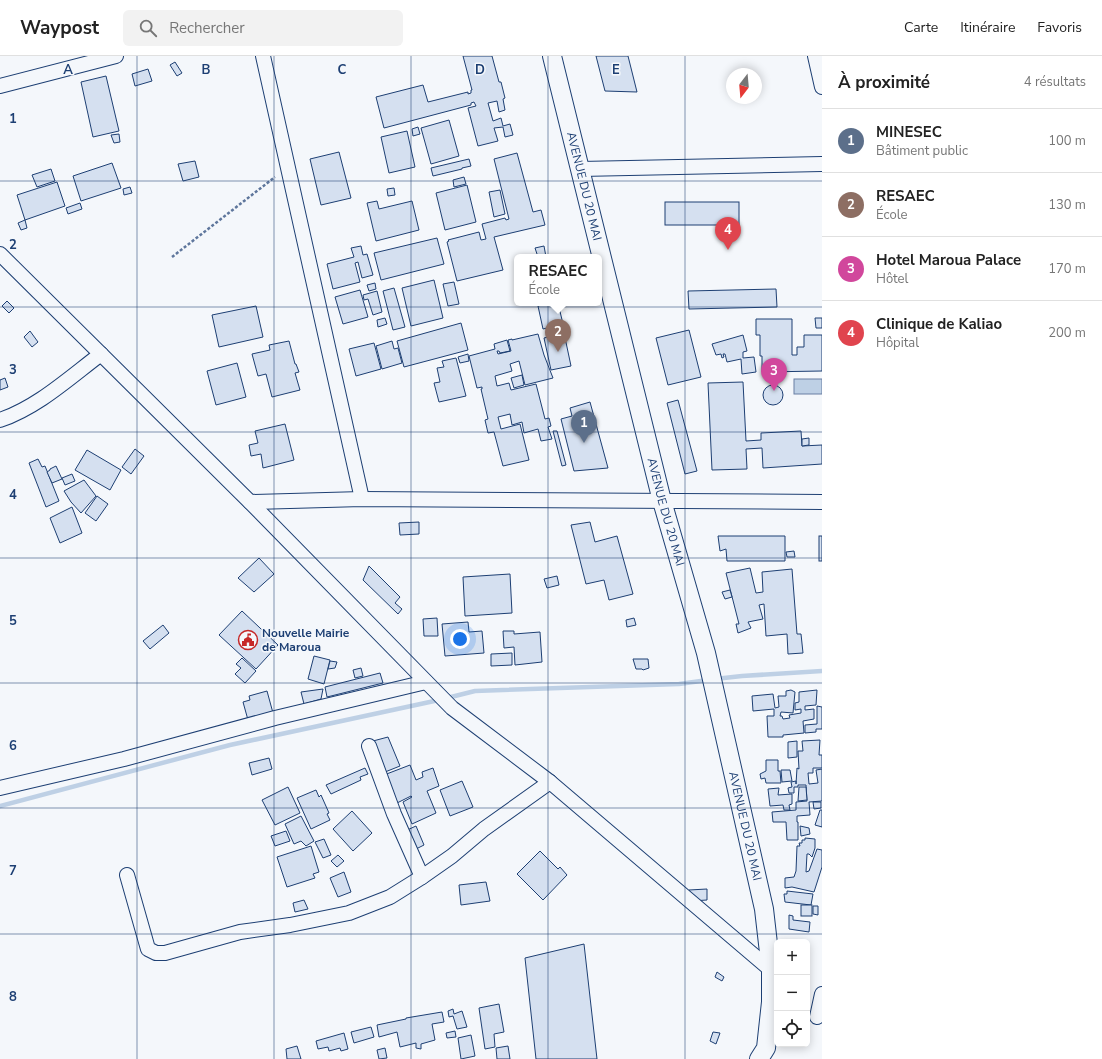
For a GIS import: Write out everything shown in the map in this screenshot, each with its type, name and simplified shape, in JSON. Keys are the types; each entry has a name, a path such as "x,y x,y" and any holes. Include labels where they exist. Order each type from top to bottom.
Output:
{"street":[{"path":"0,86 116,56"},
{"path":"263,56 362,499"},
{"name":"AVENUE DU 20 MAI","path":"552,56 601,254"},
{"path":"815,56 822,87"},
{"path":"580,170 822,164"},
{"path":"0,254 250,502 452,708 550,782 771,970"},
{"name":"AVENUE DU 20 MAI","path":"602,259 662,501 706,653 764,909 771,970 771,1002 767,1052"},
{"path":"0,420 16,414 38,402 101,354"},
{"path":"250,502 362,499 822,502"},
{"path":"0,788 124,759 275,718 429,686"},
{"path":"369,746 394,814 422,877"},
{"path":"127,875 148,949 156,953 165,953 240,932 290,925 349,913 390,897 422,877 452,856 484,829 550,782"},
{"path":"815,1018 822,994"}],"path":[{"path":"172,257 288,167"}],"water":[{"path":"794,379 822,379 822,394 794,394"}],"building":[{"path":"463,56 492,56 505,98 503,99 505,110 499,112 497,101 488,103 493,121 501,118 503,126 510,124 513,135 505,137 503,127 494,128 498,141 478,146 468,108 476,106 474,102 471,103 471,105 384,128 376,97 423,85 428,102 468,92 468,94 471,93 472,90"},
{"path":"596,56 628,56 637,92 605,91"},
{"path":"175,62 182,73 177,76 170,65"},
{"path":"148,69 152,81 135,86 132,74"},
{"path":"106,76 119,131 93,137 81,82"},
{"path":"449,120 459,156 431,164 421,128"},
{"path":"418,127 420,134 413,136 412,129"},
{"path":"407,131 415,167 389,173 381,137"},
{"path":"119,134 120,142 114,143 111,135"},
{"path":"339,152 351,198 321,205 310,159"},
{"path":"517,153 533,212 541,210 545,225 494,237 503,270 457,281 447,242 449,241 448,240 479,232 481,240 486,239 482,224 505,218 506,220 509,219 494,159"},
{"path":"469,159 471,166 433,176 431,168"},
{"path":"195,161 199,177 183,181 178,164"},
{"path":"112,163 121,188 81,201 73,176"},
{"path":"51,169 55,181 37,187 32,175"},
{"path":"464,177 466,184 454,187 453,180"},
{"path":"57,182 65,206 25,220 17,195"},
{"path":"467,185 476,222 445,230 436,193"},
{"path":"130,187 132,193 124,195 123,189"},
{"path":"394,188 395,195 388,196 387,189"},
{"path":"500,190 505,214 494,217 489,192"},
{"path":"377,201 379,209 412,201 419,230 376,241 367,203"},
{"path":"665,202 739,202 739,225 665,225"},
{"path":"80,203 82,209 68,214 66,208"},
{"path":"25,220 27,228 21,230 18,223"},
{"path":"437,238 444,264 381,280 374,253"},
{"path":"361,246 363,255 367,254 373,275 362,278 358,262 355,263 360,282 333,289 327,264 354,257 351,248"},
{"path":"544,246 545,254 537,254 535,248"},
{"path":"434,280 443,318 411,326 402,288"},
{"path":"454,282 459,304 448,306 443,284"},
{"path":"375,283 376,289 369,291 367,285"},
{"path":"394,288 405,327 393,330 383,291"},
{"path":"776,289 777,307 689,309 688,291"},
{"path":"360,290 368,317 343,324 335,297"},
{"path":"377,291 382,312 373,315 368,299 364,300 363,295"},
{"path":"7,301 14,308 9,313 2,306"},
{"path":"256,306 263,337 219,347 212,315"},
{"path":"538,306 559,306 563,324 543,329"},
{"path":"385,318 387,324 378,327 377,320"},
{"path":"815,318 822,318 822,328 816,328"},
{"path":"756,319 792,319 792,355 797,355 797,347 804,347 804,335 822,335 822,371 762,372 760,335 756,335"},
{"path":"461,323 468,350 404,367 397,341"},
{"path":"689,330 701,377 668,385 656,338"},
{"path":"30,331 38,342 32,347 24,337"},
{"path":"564,333 571,366 551,370 544,338"},
{"path":"538,334 553,378 525,385 519,361 510,364 512,371 495,376 497,386 509,383 511,390 536,384 545,419 549,418 551,426 548,427 552,439 541,441 538,429 524,433 522,422 512,425 510,414 498,417 501,429 520,424 529,460 503,466 494,432 488,433 485,420 488,419 481,389 482,387 477,388 469,356 495,349 494,344 507,340 510,351 500,353 497,351 498,354 511,351 508,340"},
{"path":"743,335 747,351 743,352 743,358 754,357 756,372 742,374 741,359 727,362 725,354 723,354 724,357 722,358 721,354 716,355 712,344"},
{"path":"289,341 295,364 299,372 295,373 300,390 272,397 266,374 258,376 252,354 270,350 269,345"},
{"path":"392,341 394,349 398,348 402,363 382,369 376,346"},
{"path":"374,343 381,369 356,376 349,349"},
{"path":"468,354 469,361 460,363 458,357"},
{"path":"456,358 466,396 439,402 434,383 440,382 437,368 444,367 442,361"},
{"path":"237,363 246,397 216,405 207,371"},
{"path":"522,375 524,385 514,388 511,378"},
{"path":"5,378 8,387 0,390 0,380"},
{"path":"743,382 746,441 761,440 761,433 801,431 802,446 822,445 822,464 763,468 762,448 746,449 747,469 712,470 708,383"},
{"path":"773,385 780,388 783,395 780,402 773,405 766,402 763,395 766,388"},
{"path":"678,400 697,471 685,474 667,403"},
{"path":"590,402 608,468 574,471 561,419 572,416 570,408"},
{"path":"285,424 294,460 263,468 261,454 251,456 249,445 258,443 255,431"},
{"path":"553,431 557,431 566,465 562,466"},
{"path":"809,438 809,445 802,446 802,439"},
{"path":"135,449 144,456 131,474 122,467"},
{"path":"87,450 121,470 110,490 75,470"},
{"path":"38,459 42,467 45,466 59,501 46,507 29,463"},
{"path":"56,466 62,479 52,483 47,472"},
{"path":"72,474 75,481 65,485 62,478"},
{"path":"84,480 96,496 81,513 64,491"},
{"path":"97,496 108,504 96,521 85,513"},
{"path":"72,507 82,533 60,543 50,518"},
{"path":"419,522 419,534 400,535 399,523"},
{"path":"590,522 595,542 617,536 633,594 609,600 604,580 586,584 571,525"},
{"path":"718,536 785,536 785,561 727,561 726,549 720,551"},
{"path":"819,536 822,536 822,561 819,561"},
{"path":"794,551 795,557 787,557 786,552"},
{"path":"259,558 274,574 254,592 238,578"},
{"path":"369,566 400,597 395,603 402,609 398,614 363,580"},
{"path":"750,568 756,593 763,592 762,572 792,569 797,634 801,634 803,653 788,654 787,634 766,636 764,604 759,605 763,619 748,622 751,628 738,633 736,624 739,624 726,573"},
{"path":"510,574 512,613 465,616 463,577"},
{"path":"557,576 559,585 547,588 544,579"},
{"path":"730,590 732,597 725,599 722,592"},
{"name":"Nouvelle Mairie de Maroua","path":"242,611 278,645 256,669 219,635"},
{"path":"437,618 438,636 424,636 423,619"},
{"path":"634,618 636,625 627,627 626,620"},
{"path":"468,622 469,632 482,631 484,653 445,656 442,624"},
{"path":"163,625 169,633 150,649 143,641"},
{"path":"503,631 514,631 514,634 540,632 542,662 515,665 514,647 504,648"},
{"path":"512,653 512,665 491,666 491,654"},
{"path":"314,656 330,660 324,684 308,679"},
{"path":"242,658 256,671 245,683 235,674 241,668 236,664"},
{"path":"633,659 648,659 649,668 643,670 636,669"},
{"path":"330,661 337,662 335,668 328,669"},
{"path":"361,668 363,676 355,678 353,670"},
{"path":"380,673 383,683 327,697 325,687"},
{"path":"323,689 321,699 304,704 301,692"},
{"path":"791,690 795,692 793,713 781,712 780,716 782,716 783,719 790,718 789,715 801,713 801,709 795,710 795,703 799,702 799,692 817,690 816,705 805,706 805,710 814,709 814,719 803,721 804,733 783,735 783,737 768,737 767,716 774,716 774,709 753,711 752,696 773,694 775,708 779,707 778,696 786,696 786,691"},
{"path":"267,691 273,713 248,720 243,702 250,700 249,696"},
{"path":"817,706 822,707 822,729 816,729 816,732 805,733 805,725 817,724"},
{"path":"388,737 400,766 385,772 373,741"},
{"path":"820,740 819,755 822,755 822,768 813,768 813,773 808,773 809,784 818,783 816,770 822,769 822,801 809,802 810,815 797,816 798,840 787,840 786,822 773,822 772,812 796,810 796,802 807,801 806,785 798,785 798,787 794,787 794,793 789,793 788,788 792,787 791,782 796,781 796,784 797,768 799,769 798,751 803,751 802,741"},
{"path":"797,741 797,757 788,758 788,742"},
{"path":"269,758 272,769 252,775 249,763"},
{"path":"766,760 778,760 778,771 780,771 781,783 766,783 765,778 761,779 760,774 766,771"},
{"path":"410,765 416,780 423,777 422,772 433,768 439,786 427,791 436,813 412,824 403,802 412,797 411,796 397,803 384,775"},
{"path":"365,768 368,774 360,777 361,780 331,794 326,785"},
{"path":"781,770 790,770 792,781 782,782"},
{"path":"462,781 473,807 450,816 440,790"},
{"path":"288,787 300,813 275,825 262,800"},
{"path":"799,787 806,787 807,800 798,801"},
{"path":"779,788 778,795 792,794 792,804 789,805 790,810 784,810 783,805 770,806 768,789"},
{"path":"316,790 319,797 321,795 329,813 327,814 330,820 311,829 297,798"},
{"path":"813,802 821,802 821,808 814,809"},
{"path":"820,810 822,810 822,827 815,825"},
{"path":"352,811 372,833 353,851 333,829"},
{"path":"301,816 314,841 306,846 301,841 294,844 285,824"},
{"path":"416,826 424,845 414,850 405,831"},
{"path":"800,826 809,828 810,834 801,836"},
{"path":"286,831 290,841 275,846 271,836"},
{"path":"805,838 815,839 815,848 812,857 807,854 806,872 809,871 817,849 822,850 822,867 814,892 792,887 785,888 785,878 794,877 796,871 797,846 800,846 799,843 802,843 802,840 805,840"},
{"path":"324,839 331,855 323,858 315,842"},
{"path":"311,846 319,872 313,874 315,878 287,887 277,857"},
{"path":"540,851 558,869 560,867 567,875 543,900 517,874"},
{"path":"338,855 344,861 337,867 331,861"},
{"path":"344,872 351,892 338,897 330,878"},
{"path":"486,882 490,901 461,905 459,885"},
{"path":"707,889 707,900 691,901 689,890"},
{"path":"787,891 813,894 811,905 785,902 784,894 787,894"},
{"path":"304,900 308,909 295,912 293,903"},
{"path":"801,905 812,905 812,916 801,916"},
{"path":"813,906 818,906 818,915 813,914"},
{"path":"789,915 793,916 793,920 810,922 809,932 789,929"},
{"path":"584,944 597,1059 536,1059 525,958"},
{"path":"717,972 724,977 722,981 715,977"},
{"path":"499,1004 504,1032 494,1034 495,1047 485,1049 479,1008"},
{"path":"453,1009 454,1014 462,1011 467,1027 457,1029 453,1016 449,1017 448,1011"},
{"path":"442,1012 444,1022 432,1024 435,1040 421,1044 421,1049 416,1048 416,1043 400,1047 397,1032 379,1037 377,1025"},
{"path":"371,1027 374,1037 354,1043 351,1032"},
{"path":"455,1031 456,1037 447,1038 446,1033"},
{"path":"713,1032 720,1033 716,1044 710,1041"},
{"path":"344,1033 348,1049 341,1051 340,1048 329,1051 328,1047 318,1049 316,1041"},
{"path":"471,1035 475,1056 461,1059 458,1038"},
{"path":"297,1046 301,1059 287,1059 286,1049"},
{"path":"508,1046 510,1059 497,1059 496,1048"},
{"path":"385,1048 387,1058 379,1059 377,1050"}],"waterway":[{"path":"715,679 822,671"},
{"path":"447,698 475,691 679,684 708,680"},
{"path":"0,806 230,745 439,700"}],"place":[{"name":"Clinique de Kaliao","path":"728,250"},
{"name":"RESAEC","path":"558,352"},
{"name":"Hotel Maroua Palace","path":"774,391"},
{"name":"MINESEC","path":"584,443"},
{"name":"Nouvelle Mairie de Maroua","path":"248,640"}]}
